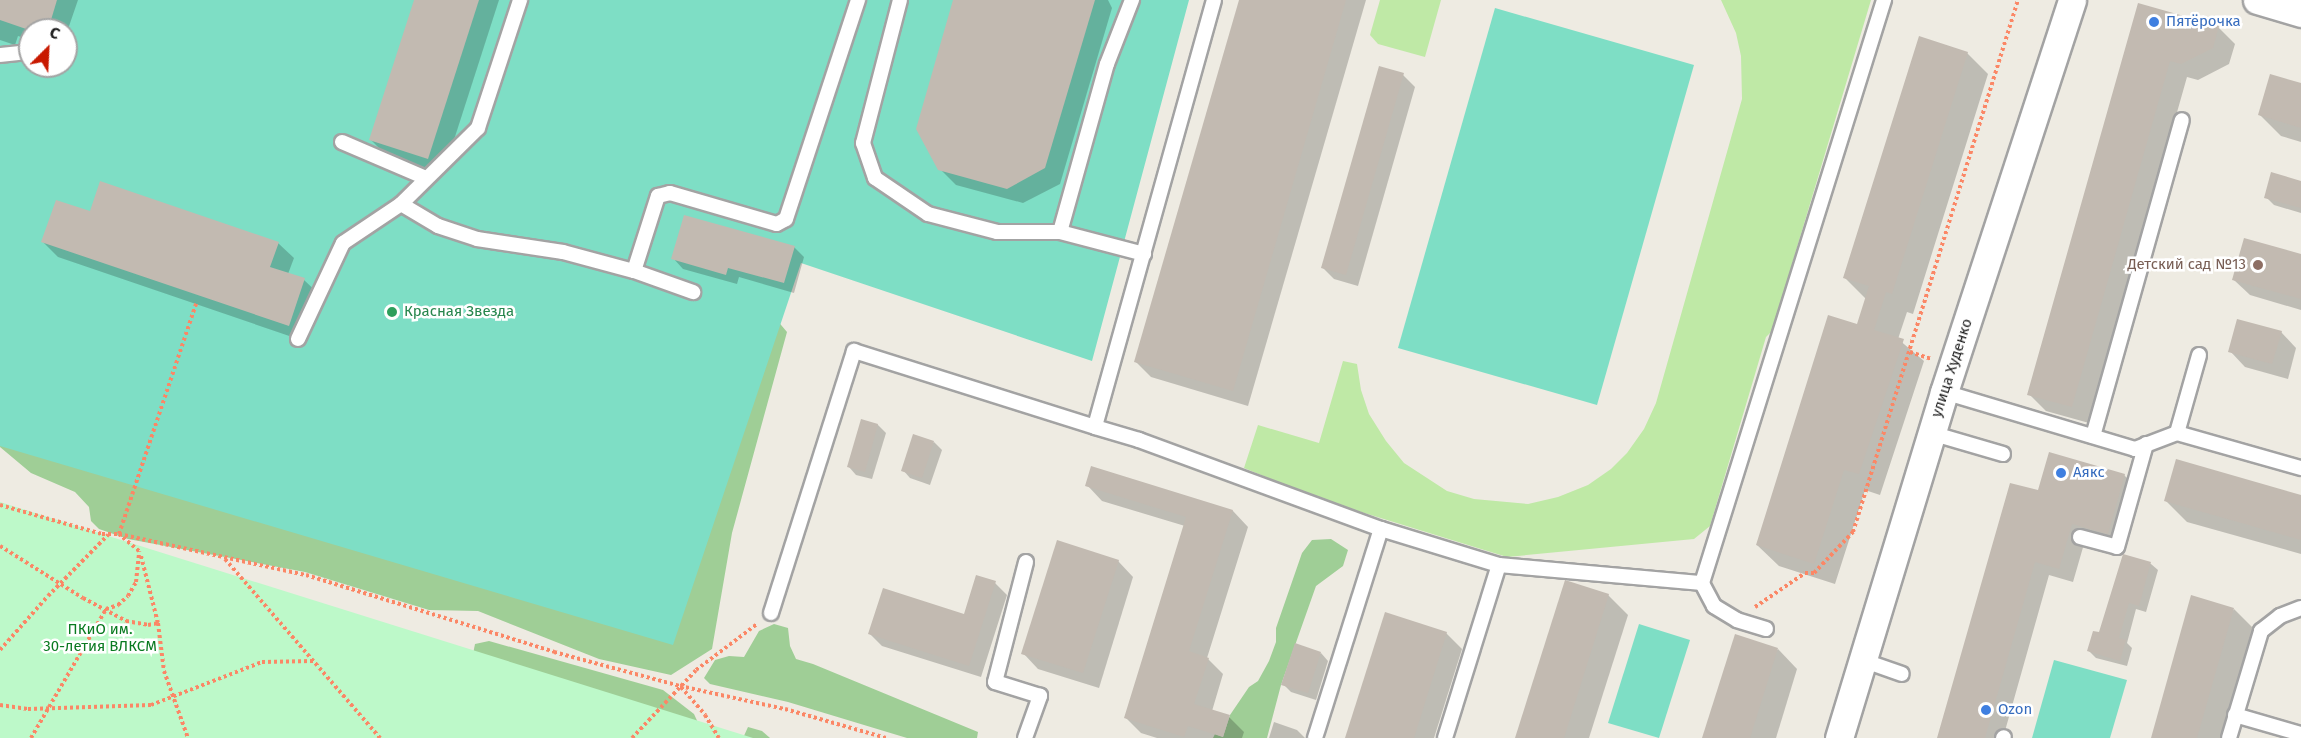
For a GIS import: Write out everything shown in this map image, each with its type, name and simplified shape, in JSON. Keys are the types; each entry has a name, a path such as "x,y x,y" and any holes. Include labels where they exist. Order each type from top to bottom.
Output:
{"street":[{"name":"улица Худенко","path":"1839,738 1931,433 2072,0"},
{"path":"2257,0 2301,12"}],"lane":[{"path":"298,339 343,243 401,204 478,128 520,0"},
{"path":"634,270 658,196 670,193 777,224 786,219 858,0"},
{"path":"900,0 863,143 874,178 928,214 997,232 1060,232 1144,254"},
{"path":"1060,232 1107,64 1132,0"},
{"path":"1095,427 1214,0"},
{"path":"1766,629 1737,620 1714,606 1702,583 1884,0"},
{"path":"0,55 18,53"},
{"path":"2093,436 2182,120"},
{"path":"342,142 426,178"},
{"path":"401,204 438,226 477,239 563,252 634,270 693,292"},
{"path":"771,613 854,351 1138,440 1381,529 1499,565 1702,583"},
{"path":"2176,433 2199,355"},
{"path":"1944,392 2135,449 2176,433 2301,468"},
{"path":"1931,433 2003,454"},
{"path":"2080,537 2117,547 2146,444"},
{"path":"1315,738 1381,529"},
{"path":"1025,738 1040,696 995,682 1026,562"},
{"path":"1445,738 1499,565"},
{"path":"2229,738 2261,631 2280,616 2301,608"},
{"path":"1863,660 1902,674"},
{"path":"2235,715 2301,734"}],"path":[{"path":"1737,620 1805,573 1814,573 1853,532 2017,0"},
{"path":"119,534 196,304"},
{"path":"0,505 109,535 119,534 306,575 418,611 680,686 785,709 886,738"},
{"path":"119,534 139,550 158,623 164,671 188,738"},
{"path":"0,650 109,535"},
{"path":"0,546 126,621 148,625 158,623"},
{"path":"31,738 106,609 123,601 136,582 139,550"},
{"path":"224,558 380,738"},
{"path":"632,738 696,670 771,613"},
{"path":"0,705 49,709 151,705 262,662 313,662"},
{"path":"680,686 705,715 719,738"}],"green space":[{"name":"Красная Звезда","path":"0,0 1189,0 1092,361 801,263 673,645 0,446"},
{"path":"1380,0 1441,0 1425,57 1378,44 1370,35"},
{"path":"1721,0 1871,0 1772,331 1766,337 1710,526 1694,539 1507,557 1319,499 1244,468 1258,425 1319,443 1343,361 1357,364 1361,390 1369,414 1386,441 1404,463 1447,491 1474,499 1528,504 1558,497 1588,485 1611,469 1627,453 1644,429 1656,403 1742,99 1741,56 1736,33"},
{"path":"1495,8 1694,65 1597,405 1398,348"},
{"path":"776,319 787,332 732,533 712,649 671,675 599,659 478,611 429,610 305,572 128,539 99,529 91,521 89,507 75,492 31,473 0,447 0,411"},
{"name":"ПКиО им. 30-летия ВЛКСМ","path":"0,502 753,738 0,738"},
{"path":"1331,539 1348,550 1343,566 1316,586 1281,685 1267,738 1213,738 1215,734 1223,737 1230,715 1249,687 1258,681 1269,661 1276,642 1276,628 1302,553 1312,540"},
{"path":"774,624 788,628 790,646 796,659 978,732 977,738 907,738 788,702 710,684 704,678 715,660 729,656 744,657 759,631"},
{"path":"1639,624 1690,640 1659,738 1608,723"},
{"path":"489,641 663,690 694,714 705,738 471,664 475,644"},
{"path":"2054,660 2127,680 2110,738 2032,738"},
{"path":"748,727 762,731 770,738 743,738"}],"building":[{"path":"0,0 57,0 52,18 18,18 18,26 0,20"},
{"path":"414,0 479,0 428,159 369,140"},
{"path":"953,0 1095,0 1045,168 1007,189 938,170 916,129"},
{"path":"1239,0 1346,0 1233,391 1134,362"},
{"path":"2138,3 2219,26 2213,48 2181,64 2170,61 2072,407 2027,395"},
{"path":"1919,36 1968,52 1892,294 1886,292 1874,330 1904,339 1859,474 1844,470 1814,564 1756,545 1828,315 1857,324 1869,286 1843,278"},
{"path":"1379,66 1404,73 1346,275 1321,268"},
{"path":"2270,74 2301,83 2301,128 2258,115"},
{"path":"2271,172 2301,181 2301,208 2264,198"},
{"path":"100,181 279,242 270,267 305,278 289,326 41,242 56,200 90,211"},
{"path":"684,215 795,246 784,283 728,268 726,275 671,259"},
{"path":"2244,238 2301,254 2301,299 2232,280"},
{"path":"2237,319 2282,331 2272,364 2228,352"},
{"path":"861,419 878,424 865,472 847,467"},
{"path":"913,434 934,441 922,478 901,471"},
{"path":"2049,452 2125,474 2108,534 2072,524 2059,569 2035,562 1985,738 1937,738 2010,483 2038,490"},
{"path":"2176,459 2301,495 2301,540 2164,501"},
{"path":"1091,466 1233,510 1189,651 1209,658 1194,704 1230,715 1223,737 1188,726 1184,737 1124,718 1186,517 1085,486"},
{"path":"1057,540 1119,560 1083,673 1021,654"},
{"path":"2123,554 2151,562 2139,606 2129,603 2119,638 2126,640 2120,661 2087,651 2093,631 2099,632"},
{"path":"976,575 996,581 969,666 868,634 883,588 964,614"},
{"path":"1565,580 1609,594 1564,738 1515,738"},
{"path":"2191,595 2234,608 2197,738 2151,738"},
{"path":"1385,612 1447,632 1414,738 1345,738"},
{"path":"1735,634 1778,648 1750,738 1702,738"},
{"path":"1295,643 1321,652 1308,693 1281,685"}],"place":[{"name":"Пятёрочка","path":"2154,22"},
{"name":"Детский сад №13","path":"2258,265"},
{"name":"Красная Звезда","path":"392,312"},
{"name":"Аякс","path":"2061,473"},
{"name":"Ozon","path":"1986,710"}]}
